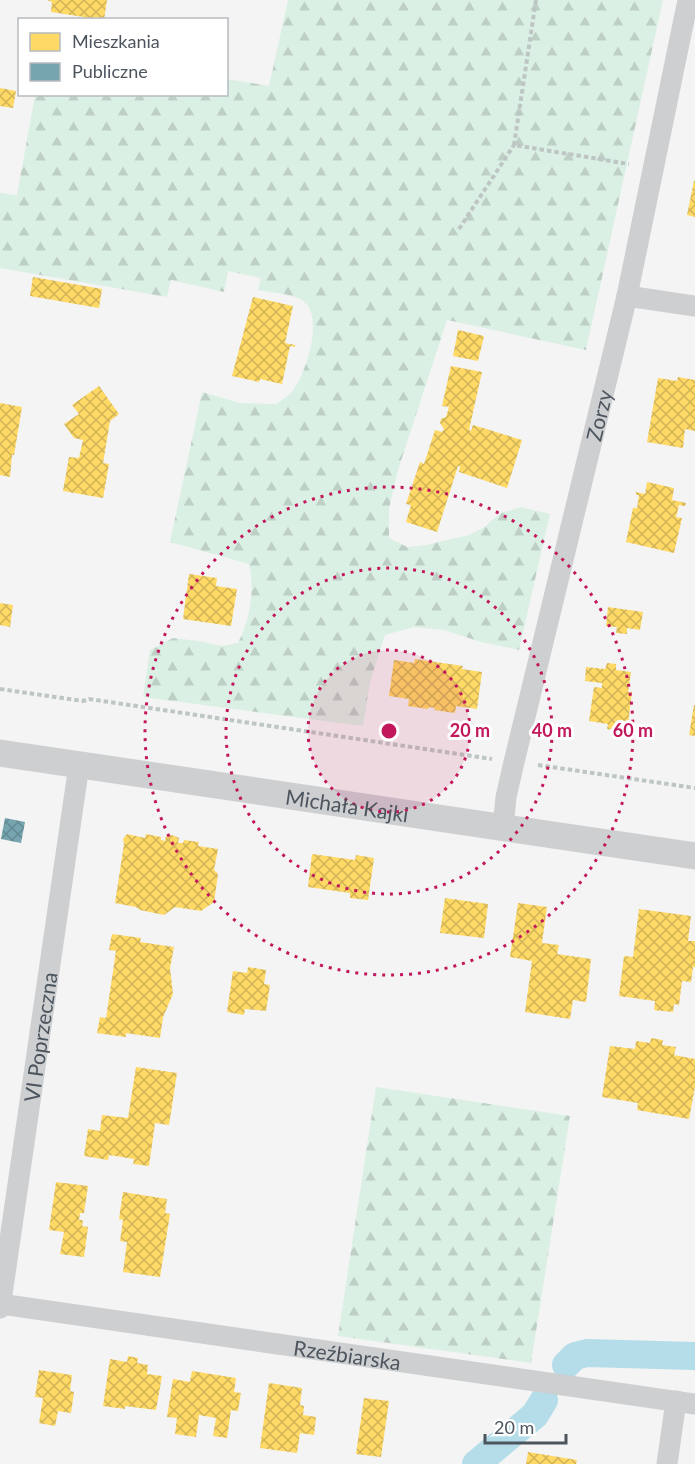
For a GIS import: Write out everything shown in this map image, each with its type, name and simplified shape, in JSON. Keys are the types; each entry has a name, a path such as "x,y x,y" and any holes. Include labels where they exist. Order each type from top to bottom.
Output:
{"street":[{"name":"Zorzy","path":"503,828 506,797 514,762 627,296 688,0"},
{"path":"627,296 695,306"},
{"name":"Michała Kajki","path":"0,753 695,856"},
{"name":"VI Poprzeczna","path":"0,1305 79,765"},
{"name":"Rzeźbiarska","path":"0,1305 686,1403"},
{"path":"667,1464 686,1403"}],"path":[{"path":"459,229 514,145 536,0"},
{"path":"514,145 654,168"},
{"path":"0,689 83,701 89,699 695,789"}],"green space":[{"path":"288,0 663,0 586,350 447,320 398,470 389,509 389,538 407,547 469,535 483,528 501,513 521,507 550,514 519,650 481,642 444,630 414,627 385,635 370,682 363,726 143,697 150,650 173,638 222,646 238,643 242,634 251,595 249,564 170,542 202,392 240,403 277,404 294,389 304,369 312,342 313,328 308,306 295,297 258,290 261,278 228,271 224,292 171,280 167,297 0,268 0,193 17,195 35,96 228,96 228,79 269,86"},
{"path":"376,1087 570,1116 531,1363 338,1336"},
{"path":"529,1400 551,1403 522,1437 496,1461 489,1464 465,1464"}],"building: Mieszkania":[{"path":"47,0 107,0 104,18 84,18 51,12 52,2"},
{"path":"0,88 16,91 13,108 0,106"},
{"path":"695,181 695,217 687,215"},
{"path":"33,277 102,289 99,308 30,296"},
{"path":"253,297 293,306 285,343 295,345 295,347 290,346 282,384 232,376"},
{"path":"458,330 484,336 478,361 453,356"},
{"path":"451,366 482,372 469,430 471,431 473,425 522,440 507,488 459,472 460,466 458,466 437,532 406,522 411,505 406,504 420,462 424,464 435,430 442,432 444,429 440,423 441,419 446,417 449,407 442,406"},
{"path":"678,377 695,380 695,431 685,429 683,448 647,442 658,378 677,381"},
{"path":"99,386 119,414 110,421 103,463 109,464 103,498 63,491 69,457 79,458 83,440 74,438 64,424 79,414 72,405"},
{"path":"0,403 22,407 10,477 0,475"},
{"path":"647,482 674,488 672,500 686,503 685,506 679,505 676,517 682,518 674,553 626,542 633,508 637,508 639,495 636,495 636,492 645,494"},
{"path":"189,574 217,578 216,586 237,589 231,626 183,619"},
{"path":"0,603 13,605 10,627 0,625"},
{"path":"608,607 643,612 640,630 627,628 627,634 616,633 617,627 606,626"},
{"path":"415,659 463,666 462,669 482,672 477,709 456,706 455,713 434,710 435,708 408,706 409,699 389,696 394,660 414,663"},
{"path":"607,663 616,664 616,670 631,672 628,692 632,692 627,732 607,729 608,724 589,721 594,687 602,688 602,683 585,681 586,667 605,669"},
{"path":"695,705 695,736 689,735"},
{"path":"127,834 145,838 146,834 161,837 161,840 165,841 166,836 172,835 179,838 178,843 183,843 184,840 199,842 198,846 218,849 214,870 218,874 214,902 201,911 175,907 164,915 115,903 123,839"},
{"path":"312,854 355,860 356,855 374,858 368,900 350,898 350,893 308,887"},
{"path":"445,898 488,904 484,938 440,933"},
{"path":"518,903 547,907 542,943 559,945 557,954 591,959 586,1002 573,1000 570,1019 525,1012 532,961 510,957"},
{"path":"639,909 691,916 688,941 695,941 695,967 693,967 691,982 682,981 679,1005 674,1004 673,1012 654,1010 655,1001 619,996 624,956 633,957"},
{"path":"112,934 141,938 140,942 174,947 170,968 173,994 163,1017 160,1038 126,1033 126,1037 97,1033 100,1017 106,1018 116,951 109,950"},
{"path":"248,967 266,970 264,984 270,985 266,1011 245,1009 244,1015 227,1012 233,971 247,973"},
{"path":"651,1038 663,1040 662,1045 676,1047 674,1055 695,1059 695,1087 689,1119 637,1110 638,1103 602,1097 610,1046 635,1049 636,1041 650,1043"},
{"path":"136,1067 177,1073 169,1125 155,1123 149,1166 133,1164 134,1159 109,1155 108,1160 84,1156 88,1129 100,1131 102,1115 128,1118"},
{"path":"56,1182 88,1186 84,1213 80,1213 79,1220 83,1220 82,1226 88,1227 84,1257 60,1254 64,1232 49,1230"},
{"path":"123,1192 167,1199 165,1213 170,1214 160,1277 123,1272 127,1242 120,1241 123,1220 119,1219"},
{"path":"128,1356 138,1358 137,1363 148,1365 147,1374 162,1376 156,1410 103,1406 110,1359 127,1362"},
{"path":"39,1370 72,1375 70,1391 74,1392 71,1413 58,1411 55,1426 39,1423 43,1398 35,1397"},
{"path":"192,1371 236,1378 234,1392 241,1393 238,1411 231,1410 227,1438 213,1436 216,1418 199,1415 196,1437 175,1434 177,1418 167,1417 173,1379 190,1382"},
{"path":"269,1383 302,1388 300,1405 304,1406 303,1415 316,1417 314,1435 300,1433 297,1453 260,1448"},
{"path":"364,1398 389,1401 381,1457 356,1454"},
{"path":"528,1452 577,1460 576,1464 526,1464"}],"building: Publiczne":[{"path":"5,818 25,822 21,843 1,839"}],"waterway":[{"path":"566,1365 575,1356 587,1353 695,1356"},
{"path":"476,1464 535,1415 544,1400"}]}
